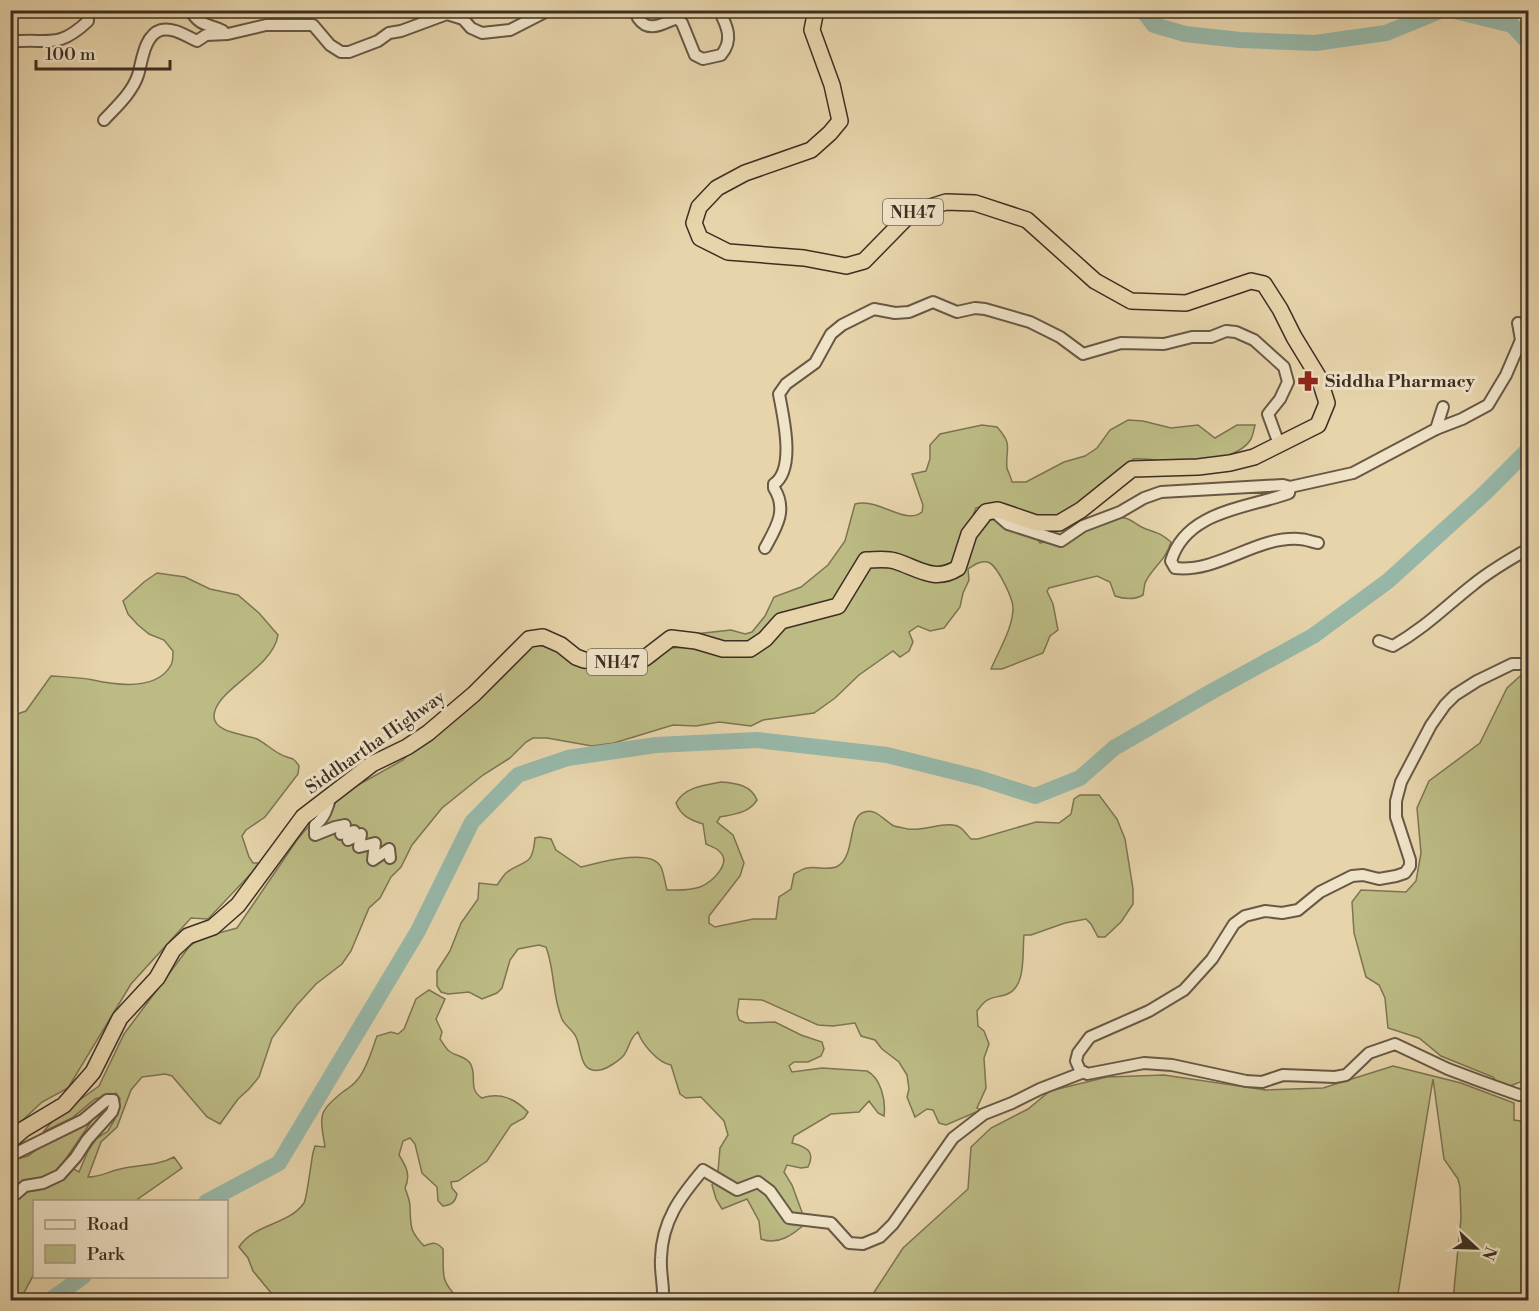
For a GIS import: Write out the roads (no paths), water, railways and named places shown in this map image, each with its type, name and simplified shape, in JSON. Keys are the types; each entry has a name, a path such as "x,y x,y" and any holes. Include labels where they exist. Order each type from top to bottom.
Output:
{"highway":[{"name":"NH47","path":"816,10 812,30 832,85 840,120 830,133 811,150 745,173 717,188 699,207 694,223 700,238 728,252 804,258 846,266 864,261 911,213 946,202 975,202 1028,220 1095,281 1131,301 1186,303 1251,281 1264,284 1319,378 1327,403 1318,425 1254,457 1220,465 1132,469 1081,510 1059,523 1036,523 998,510 993,511"},
{"name":"Siddhartha Highway","path":"10,1142 24,1129 64,1105 93,1072 120,1018 157,978 173,950 188,936 213,927 238,905 303,817 372,764 428,734 474,694 529,639 543,637 561,645 576,657 584,660 625,663 645,658 671,638 696,641 723,650 750,649 765,639 781,621 838,606 866,560 892,560 928,574 947,575 958,568 969,534 986,512 993,511"}],"street":[{"path":"10,42 27,39 40,42 62,40 75,33 88,21 87,10"},
{"path":"190,10 196,20 206,27 219,29 228,34"},
{"path":"104,120 122,102 137,77 142,57 154,34 161,30 174,31 197,40 206,34 228,34 266,25 313,26 330,45 340,52 349,52 378,41 389,33 401,31 447,14 463,19 471,28 482,33 510,30 549,10"},
{"path":"644,10 638,18 648,27 660,26 677,18 682,23 695,55 703,59 721,55 729,42 726,23 719,10"},
{"path":"765,548 782,512 778,494 774,488 774,484 780,480 786,459 779,394 786,384 815,363 831,334 842,325 874,309 895,313 909,312 933,302 957,312 975,308 999,312 1042,327 1083,354 1121,343 1164,344 1192,337 1211,337 1226,331 1236,332 1254,340 1284,367 1288,382 1280,399 1268,414 1279,444"},
{"path":"993,511 1008,524 1061,541 1083,526 1120,512 1144,498 1161,492 1283,485 1290,487 1353,473 1436,429 1488,405 1506,375 1521,340 1518,323"},
{"path":"1436,429 1443,407"},
{"path":"1290,487 1290,493 1214,515 1194,529 1175,549 1172,561 1175,568 1190,570 1270,542 1299,538 1318,543"},
{"path":"1379,640 1394,646 1416,633 1474,584 1502,563 1528,549"},
{"path":"1084,1072 1080,1070 1076,1061 1078,1053 1090,1037 1149,1011 1184,990 1212,959 1234,924 1245,916 1265,911 1282,913 1298,910 1320,891 1352,876 1363,875 1378,879 1405,873 1410,866 1410,860 1396,817 1396,801 1401,782 1431,725 1455,695 1512,664 1523,664 1528,661"},
{"path":"330,796 329,805 315,825 315,835 345,825 341,834 354,831 348,840 361,834 359,847 375,843 373,860 389,849 390,858"},
{"path":"663,1300 660,1260 664,1230 689,1186 703,1170 737,1190 758,1182 770,1191 789,1218 831,1223 849,1243 863,1244 880,1237 893,1224 942,1152 961,1132 984,1114 1084,1072 1096,1073 1144,1063 1172,1065 1246,1081 1262,1082 1283,1075 1335,1077 1346,1075 1369,1053 1395,1044 1480,1081 1519,1095 1528,1094"},
{"path":"10,1156 83,1120 107,1100 113,1100 112,1112 60,1176 43,1183 25,1186 10,1199"}],"waterway":[{"path":"1142,10 1154,25 1185,34 1240,40 1315,43 1386,33 1442,10"},
{"path":"1451,10 1512,25 1528,42"},
{"path":"210,1200 279,1163 418,931 472,822 518,775 568,758 656,745 757,740 887,755 979,778 1035,796 1080,778 1114,748 1313,636 1388,581 1485,493 1528,450"},
{"path":"50,1300 81,1278"}],"place":[{"name":"Siddha Pharmacy","path":"1308,381"}]}
